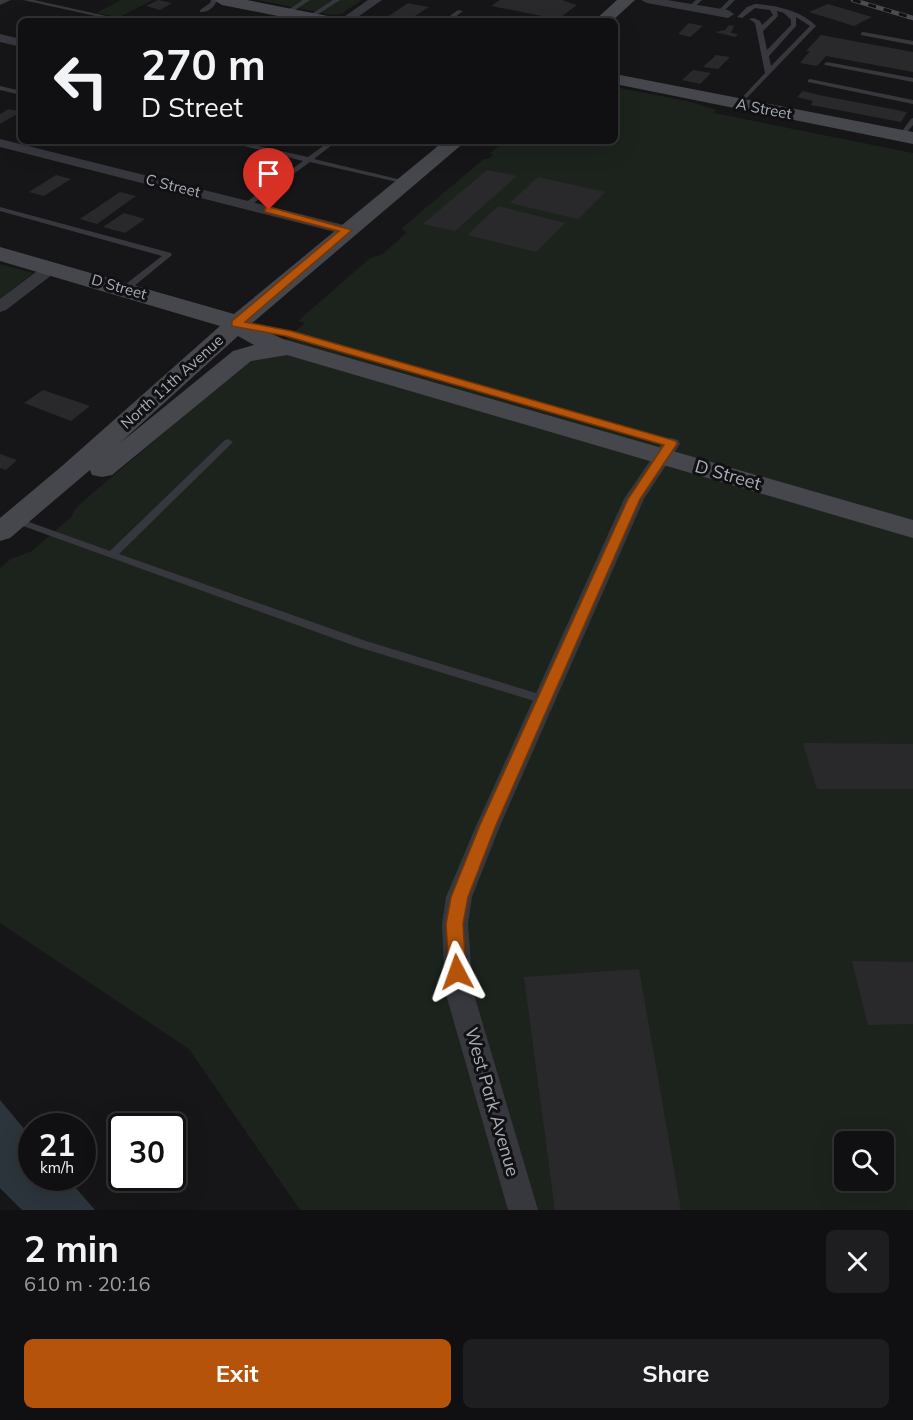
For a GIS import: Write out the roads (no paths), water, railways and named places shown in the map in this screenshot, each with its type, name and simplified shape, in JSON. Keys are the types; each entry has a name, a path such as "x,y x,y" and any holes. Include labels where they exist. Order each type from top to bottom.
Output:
{"street":[{"path":"0,2 5,0"},
{"path":"222,0 293,16"},
{"path":"349,18 376,0"},
{"path":"606,18 627,0"},
{"path":"646,0 695,4 729,15"},
{"path":"0,38 18,42"},
{"name":"A Street","path":"618,80 907,137"},
{"name":"C Street","path":"0,143 347,230"},
{"name":"North 11th Avenue","path":"7,526 72,472 236,324 452,144"},
{"name":"D Street","path":"0,254 219,316 261,340 663,454 913,529"},
{"path":"0,307 51,268"},
{"name":"D Street","path":"236,324 287,333 663,454 913,512"},
{"path":"7,526 61,500 153,430 242,356 257,351 288,348"},
{"name":"West Park Avenue","path":"523,1210 459,991 455,924 459,897 634,499 663,454"}],"lane":[{"path":"26,0 112,18"},
{"path":"202,11 213,4 214,0"},
{"path":"293,16 307,0"},
{"path":"293,16 337,0"},
{"path":"729,15 732,0"},
{"path":"729,15 753,7 807,19 813,26 739,104"},
{"path":"450,18 460,11"},
{"path":"752,19 775,12"},
{"path":"760,30 775,12"},
{"path":"766,55 794,25 794,19 788,13"},
{"path":"729,15 758,22 768,72"},
{"path":"863,34 913,43"},
{"path":"826,64 913,80"},
{"path":"810,81 913,102"},
{"path":"0,88 18,92"},
{"path":"907,137 913,120"},
{"path":"240,144 406,182"},
{"path":"248,205 330,144"},
{"path":"0,209 168,255 125,289"},
{"path":"112,555 228,442"},
{"path":"7,526 112,555 362,644 545,700"}],"railway":[{"path":"853,0 913,18"}]}
